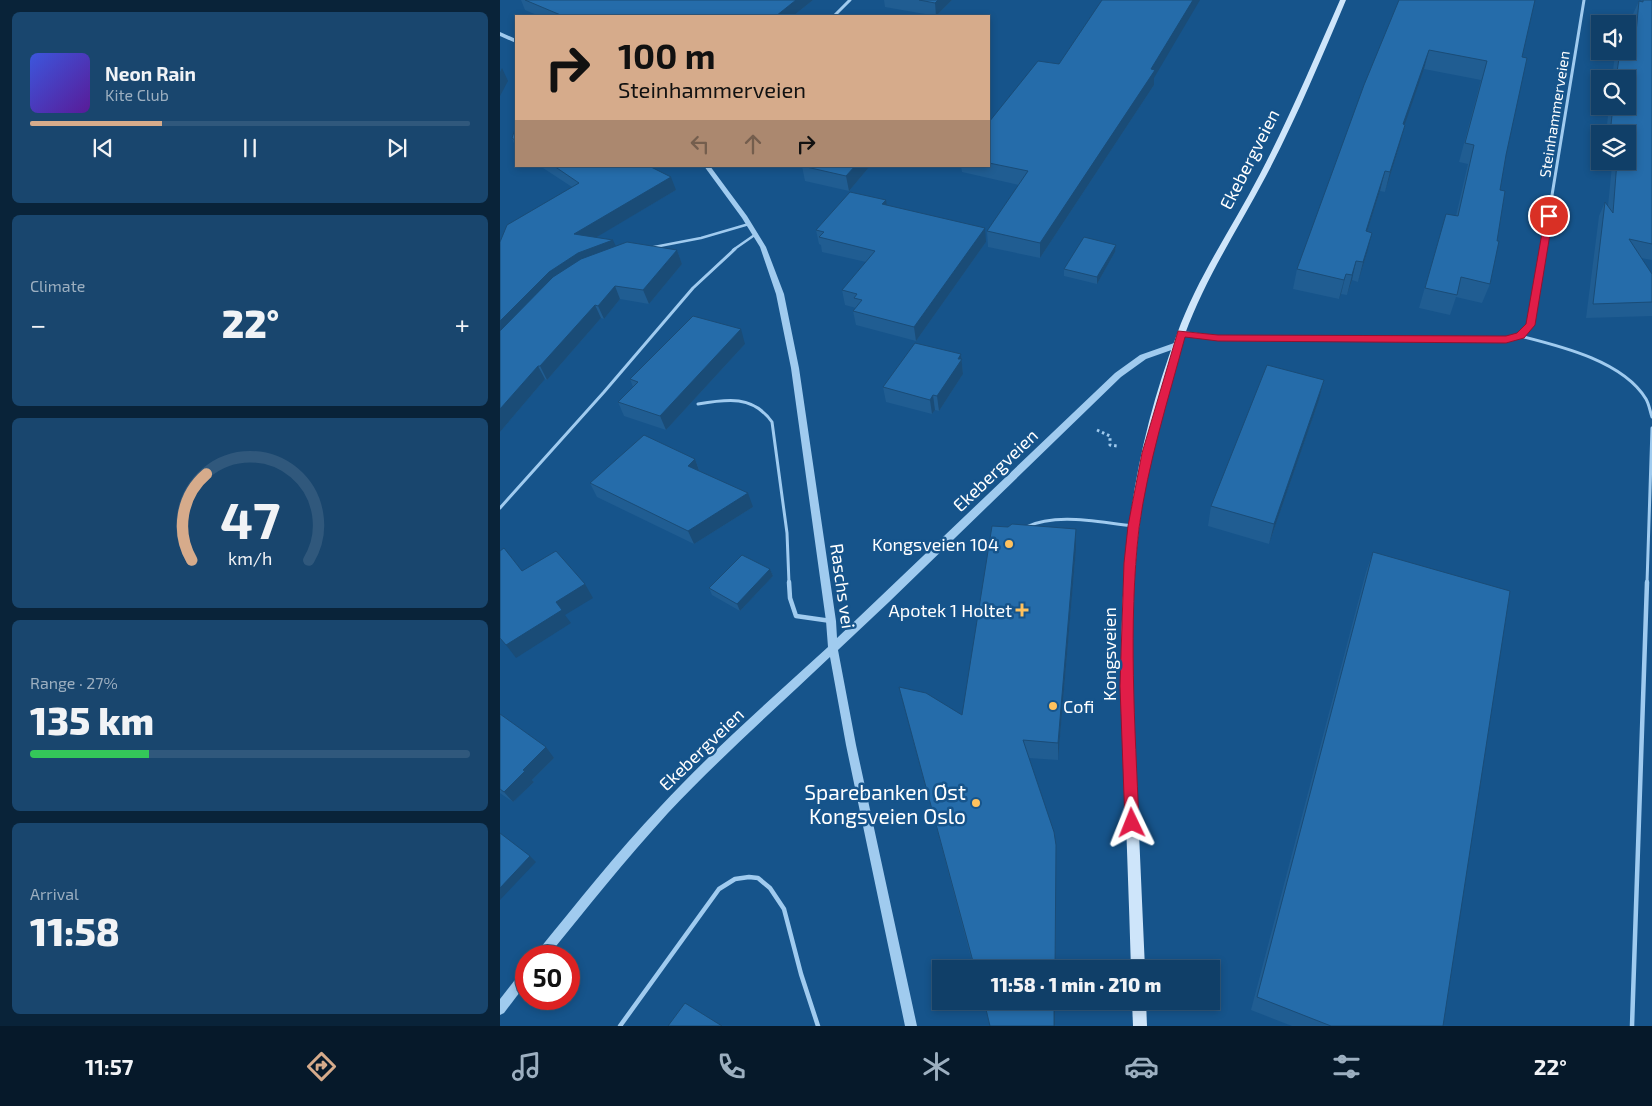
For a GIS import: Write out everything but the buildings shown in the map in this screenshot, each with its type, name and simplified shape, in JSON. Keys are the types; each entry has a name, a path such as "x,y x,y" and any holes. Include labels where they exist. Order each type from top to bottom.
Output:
{"main road":[{"name":"Ekebergveien","path":"1179,339 1202,284 1262,177 1343,0"},
{"name":"Kongsveien","path":"1138,960 1127,686 1128,600 1134,526 1154,425 1179,339"},
{"path":"1139,1010 1140,1026"}],"street":[{"path":"835,15 850,0"},
{"name":"Steinhammerveien","path":"1520,336 1531,325 1584,0"},
{"path":"500,34 515,41"},
{"name":"Raschs vei","path":"708,167 763,246 780,294 795,368 831,621 833,649 851,746 911,1026"},
{"path":"1179,339 1506,340 1520,336"},
{"name":"Ekebergveien","path":"550,945 664,810 718,755 833,649 1118,375 1143,357 1179,339"},
{"path":"500,1008 515,989"}],"lane":[{"path":"644,248 701,238 749,224"},
{"path":"500,508 682,301 716,266 744,241 756,234"},
{"path":"1520,336 1582,354 1620,374 1641,391 1652,417"},
{"path":"698,404 722,400 739,400 756,406 768,415 772,422 788,534 790,598 796,616 831,621"},
{"path":"1632,1026 1652,428"},
{"path":"1021,532 1028,525 1037,521 1052,520 1134,526"},
{"path":"620,1026 719,889 735,879 749,877 758,878 770,888 784,909 800,974 818,1026"}],"path":[{"path":"1092,430 1099,430 1109,434 1110,445 1117,446"}],"place":[{"name":"Kongsveien 104","path":"1009,544"},
{"name":"Apotek 1 Holtet","path":"1022,610"},
{"name":"Cofi","path":"1053,706"},
{"name":"Sparebanken Øst Kongsveien Oslo","path":"976,803"}],"route":[{"path":"1132,823 1127,686 1130,563 1134,526 1147,453 1181,333 1218,338 1506,340 1520,336 1531,325 1549,216"}]}
